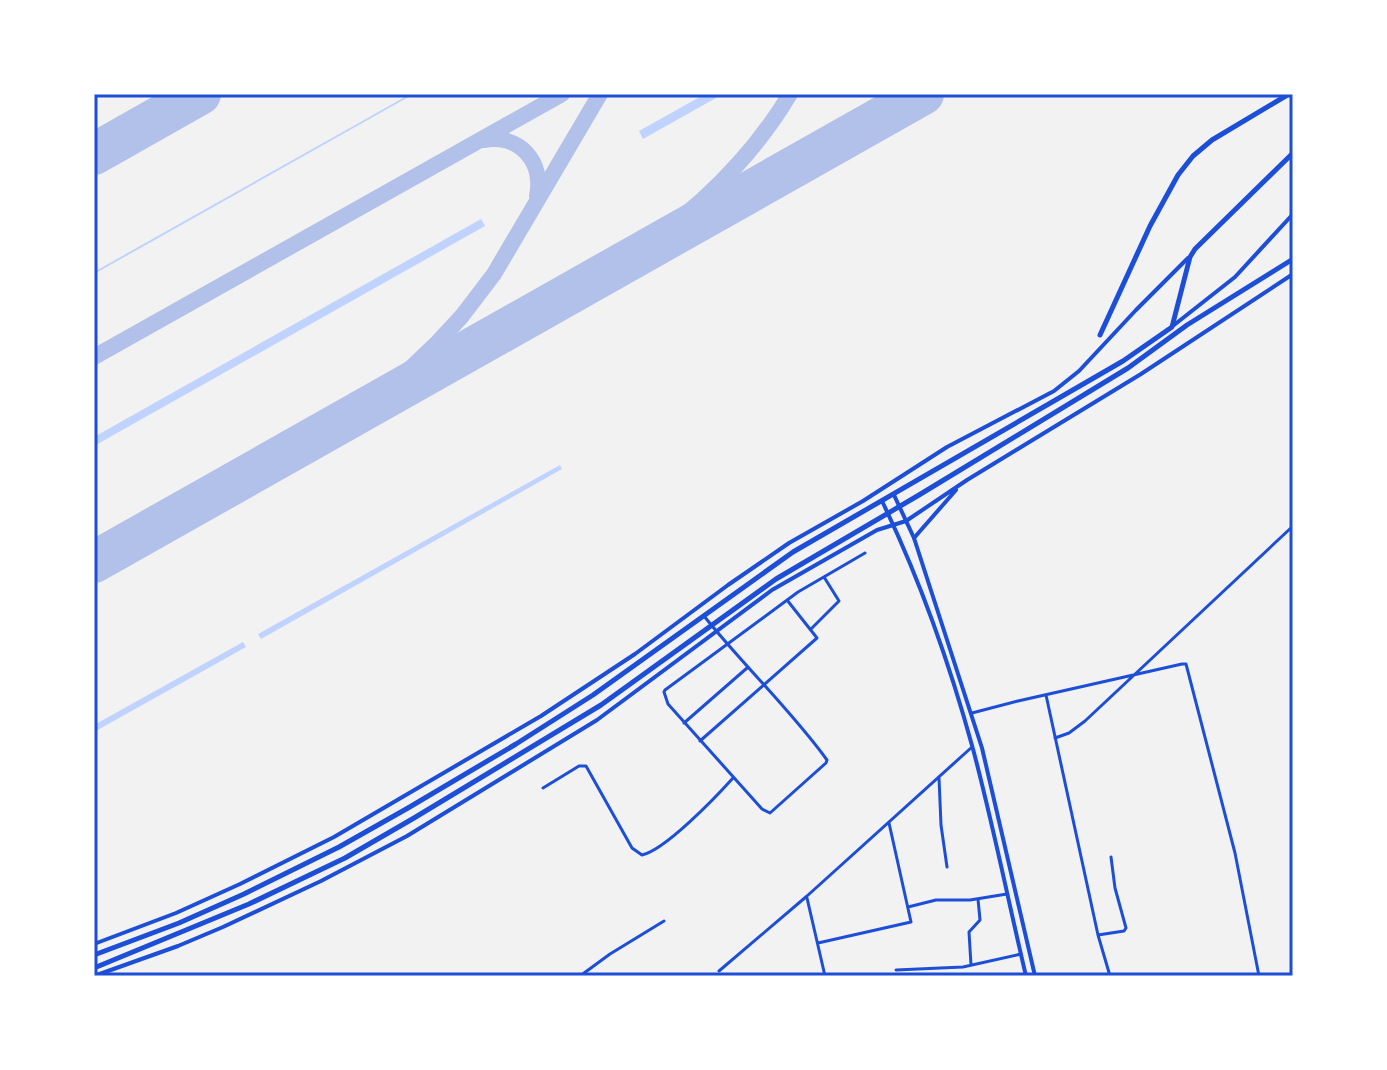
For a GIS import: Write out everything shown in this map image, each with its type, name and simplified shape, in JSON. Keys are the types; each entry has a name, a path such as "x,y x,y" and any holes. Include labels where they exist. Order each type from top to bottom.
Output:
{"highway":[{"path":"1100,335 1150,226 1178,175 1193,156 1212,140 1289,94"},
{"path":"94,955 179,923 339,847 593,695 793,552 1123,361 1172,327 1193,253 1293,153"},
{"path":"94,968 249,904 345,858 524,753 601,705 776,579 1128,368 1206,312 1293,259"}],"street":[{"path":"1172,327 1235,277 1293,214"},
{"path":"94,944 189,907 334,837 541,716 635,654 789,543 863,501 947,447 1054,391 1079,371 1193,253"},
{"path":"94,976 223,927 407,836 597,720 772,590 877,530 906,521 967,480 1141,374 1293,274"},
{"path":"914,538 967,480"},
{"path":"894,495 914,538 972,713 1035,976"},
{"path":"882,501 929,615 973,749 1026,976"},
{"path":"1055,738 1069,733 1085,721 1293,526"},
{"path":"703,615 726,644 764,684 827,762 770,813 762,809 684,723 666,701 665,690 726,644 787,600 865,553"},
{"path":"811,629 839,601 823,576"},
{"path":"700,741 817,638 787,600"},
{"path":"972,713 1182,664 1187,666 1235,853 1259,976"},
{"path":"684,723 748,667"},
{"path":"1046,695 1098,935 1110,976"},
{"path":"719,971 973,749 982,748"},
{"path":"543,788 579,766 586,766 632,848 642,855 685,826 733,778"},
{"path":"939,778 947,867"},
{"path":"818,943 911,922 889,823"},
{"path":"1098,935 1124,931 1126,928 1115,888 1111,857"},
{"path":"908,907 936,900 978,899 1007,894"},
{"path":"807,896 825,976"},
{"path":"971,965 969,932 981,918 978,899"},
{"path":"580,976 664,921"},
{"path":"896,970 963,967 1021,954"},
{"path":"963,967 964,976"}],"water":[{"path":"705,94 723,94 643,139 639,131"},
{"path":"481,219 485,226 94,446 94,437"},
{"path":"560,465 562,469 261,639 258,634"},
{"path":"243,642 246,647 94,732 94,725"}],"waterway":[{"path":"94,273 412,94"}],"taxiway":[{"path":"94,357 562,94"},
{"path":"323,432 397,381 462,316 494,274 600,94"},
{"path":"593,280 650,242 703,199 750,151 790,94"},
{"path":"484,140 508,141 526,153 537,172 537,196"}],"runway":[{"path":"94,154 200,94"},
{"path":"94,562 923,94"}]}
